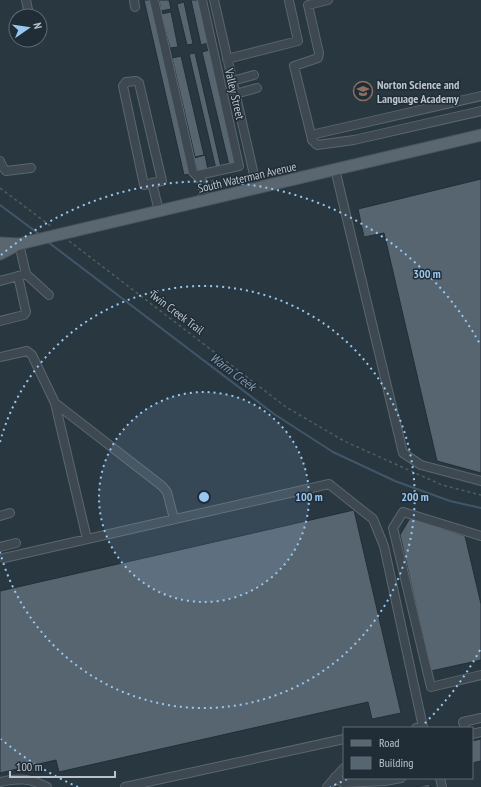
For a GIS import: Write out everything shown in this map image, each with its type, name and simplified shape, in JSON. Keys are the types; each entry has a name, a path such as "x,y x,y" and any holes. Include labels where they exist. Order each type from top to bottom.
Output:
{"main road":[{"name":"South Waterman Avenue","path":"0,243 19,244 71,235 204,200 481,136"},
{"name":"South Waterman Avenue","path":"0,254 19,244"}],"street":[{"path":"154,0 193,172 198,175 202,181 204,200"},
{"path":"198,175 239,166 202,0"},
{"name":"Valley Street","path":"214,0 256,188"},
{"path":"328,0 308,5 319,53 318,58 294,66 312,140 317,145 354,140 481,111"},
{"path":"227,59 298,41 289,1"},
{"path":"232,81 254,75"},
{"path":"136,81 139,83 162,181 152,183 144,185 123,86 126,82 136,81"},
{"path":"235,94 257,88"},
{"path":"311,135 481,96"},
{"path":"0,161 6,171 31,168"},
{"path":"335,169 403,453 421,465 481,481"},
{"path":"152,183 159,211"},
{"path":"0,321 24,315 26,312 19,244"},
{"path":"0,280 22,275 49,295"},
{"path":"0,357 27,351 32,355 55,403 87,539"},
{"path":"55,403 162,486 167,492 174,520"},
{"path":"4,558 329,484 373,519 384,546 421,727"},
{"path":"481,536 403,512 392,528 431,687 481,675"},
{"path":"0,516 10,513"},
{"path":"0,547 16,543"},
{"path":"465,727 463,722 481,718"},
{"path":"125,787 343,739"},
{"path":"327,787 343,769"},
{"path":"335,777 343,783 396,779"},
{"path":"335,777 337,787"},
{"path":"0,782 24,779 36,781 47,787"}],"path":[{"path":"0,188 56,230"},
{"name":"Twin Creek Trail","path":"71,235 286,407 344,441 442,485 481,495"}],"building":[{"path":"144,0 151,0 191,174 184,175"},
{"path":"159,0 169,0 171,9 161,11"},
{"path":"191,0 198,0 208,43 201,45"},
{"path":"184,2 193,44 187,45 177,4"},
{"path":"171,12 178,47 170,48 161,14"},
{"path":"209,50 235,164 229,165 202,52"},
{"path":"195,53 221,167 216,169 189,54"},
{"path":"181,56 204,155 195,157 172,58"},
{"path":"205,155 208,170 198,173 194,158"},
{"path":"481,179 481,473 437,461 384,233 364,237 358,209"},
{"path":"354,510 401,713 372,719 368,702 59,772 56,760 0,773 0,591"},
{"path":"410,518 465,536 481,604 481,660 431,671 400,535"},
{"path":"481,739 481,761 473,763 473,741"},
{"path":"429,784 430,787 416,787"}],"waterway":[{"name":"Warm Creek","path":"0,205 39,234"},
{"name":"Warm Creek","path":"48,242 274,414 333,452 395,481 450,501 481,508"}],"place":[{"name":"Norton Science and Language Academy","path":"363,91"}]}
